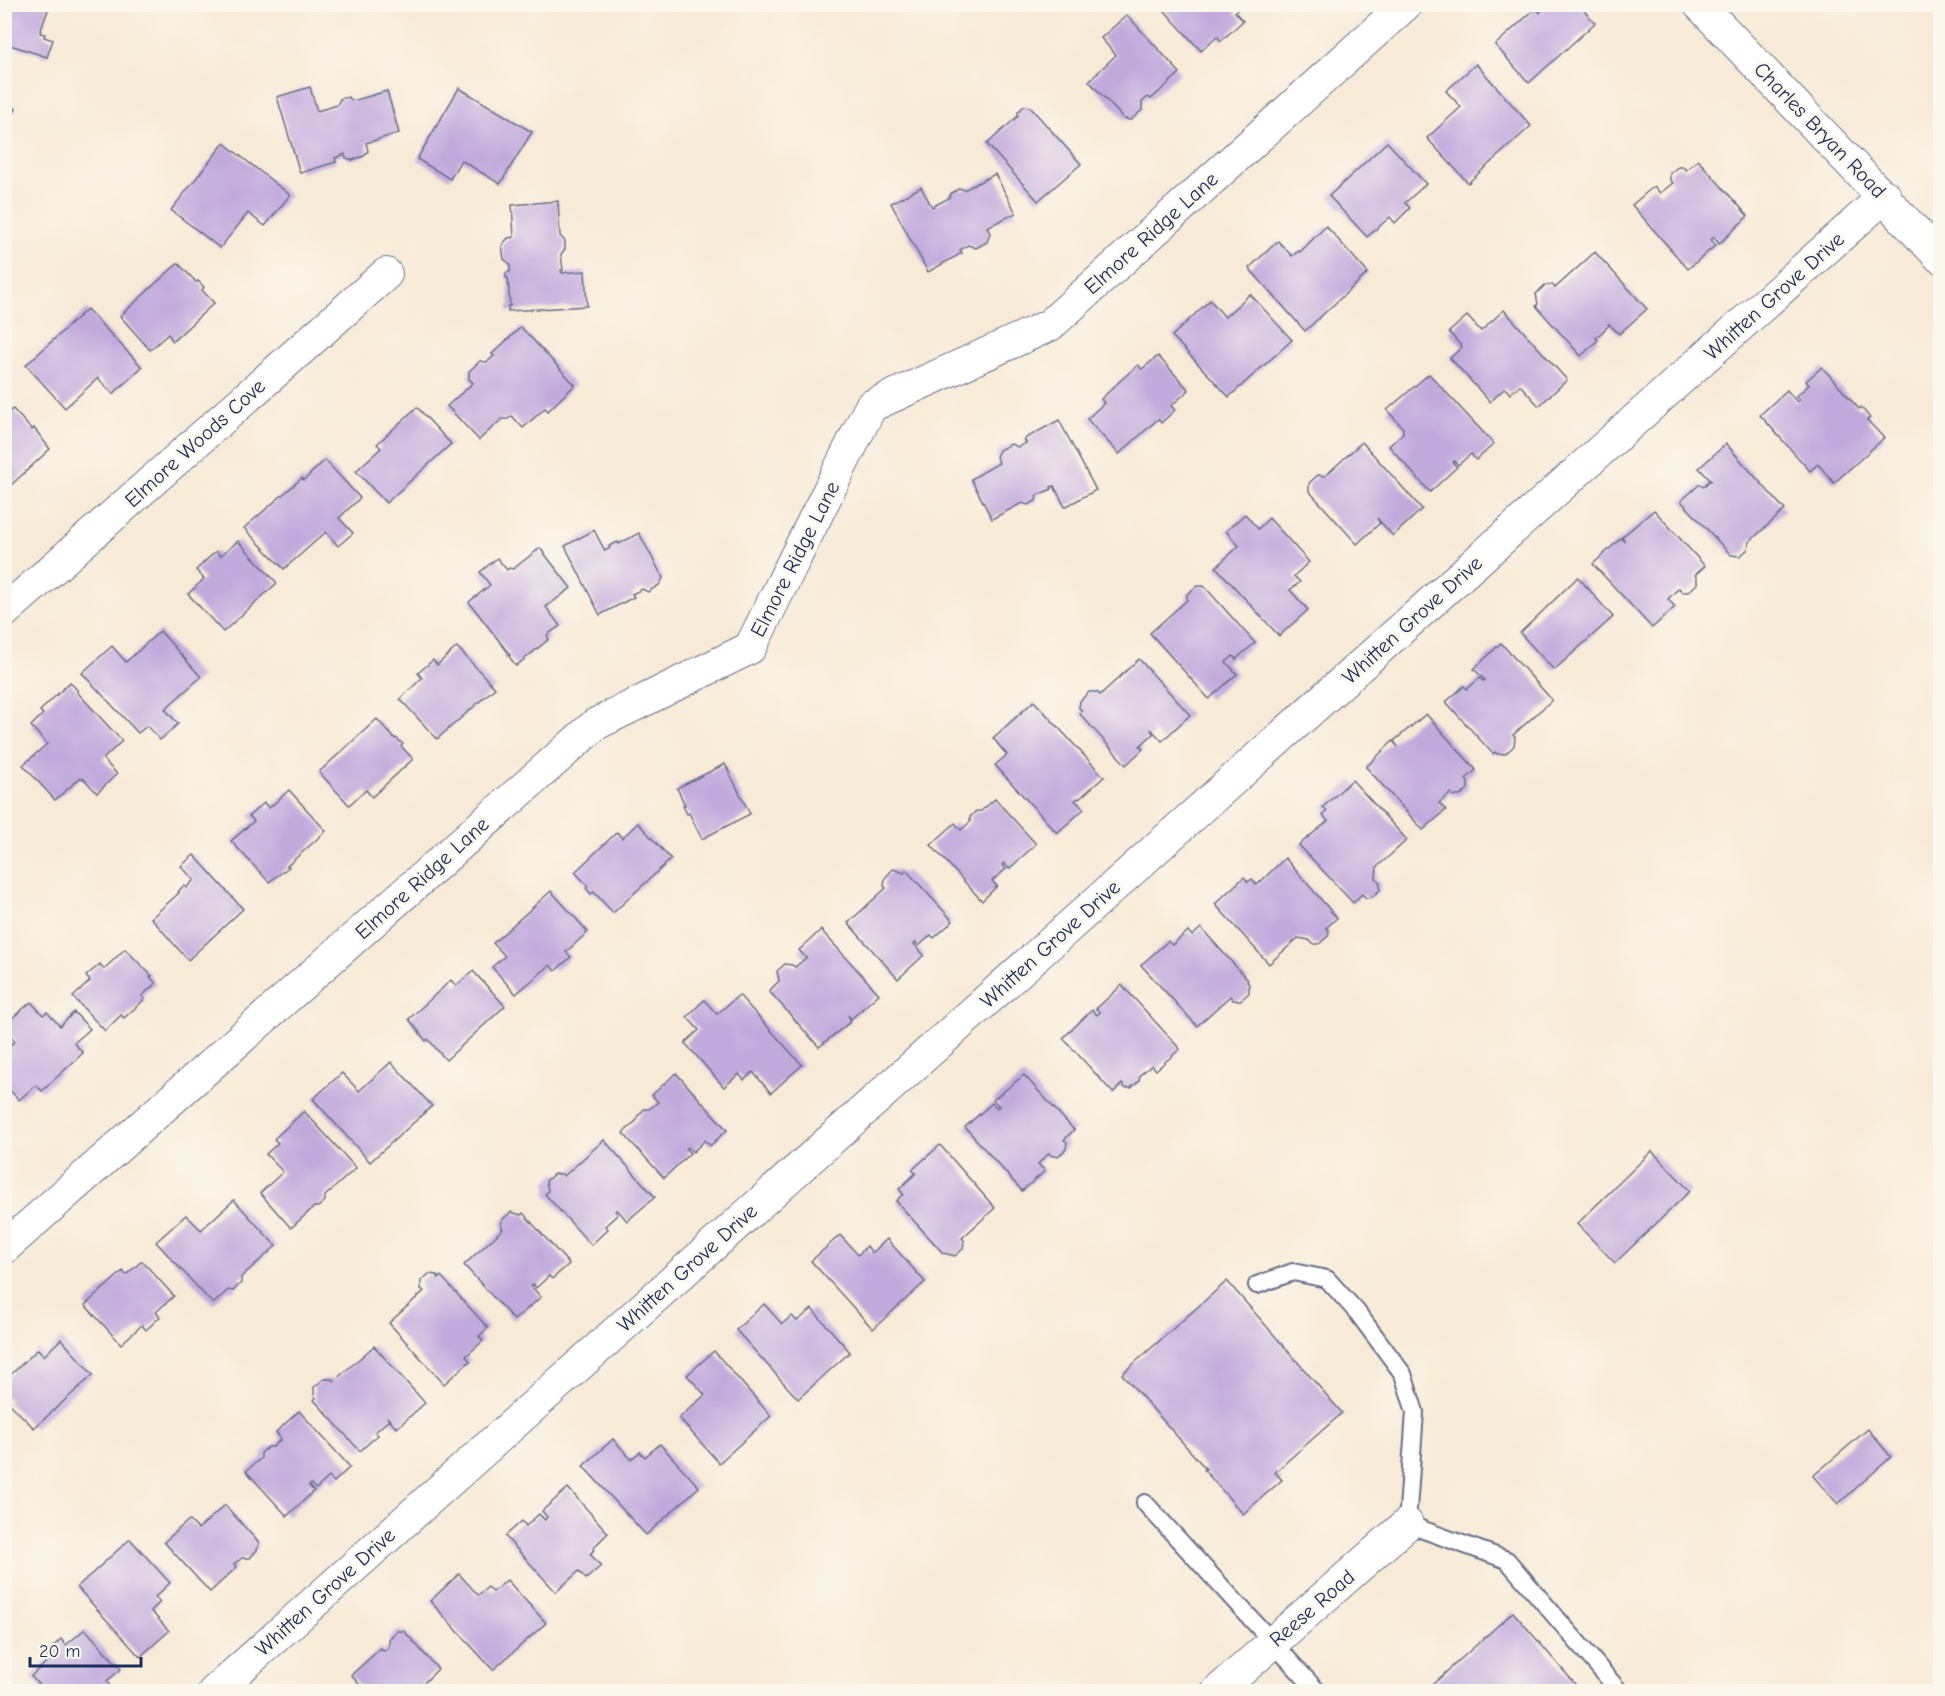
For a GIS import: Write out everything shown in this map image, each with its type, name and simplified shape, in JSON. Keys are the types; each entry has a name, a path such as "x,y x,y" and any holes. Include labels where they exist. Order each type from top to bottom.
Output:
{"street":[{"name":"Elmore Ridge Lane","path":"4,1248 596,724 750,648 871,406 1050,324 1406,4"},
{"name":"Charles Bryan Road","path":"1699,4 1941,257"},
{"name":"Whitten Grove Drive","path":"214,1692 1885,196"},
{"name":"Elmore Woods Cove","path":"4,612 386,274"},
{"name":"Reese Road","path":"1217,1692 1407,1524"}],"lane":[{"path":"1257,1285 1293,1272 1327,1279 1357,1312 1403,1374 1415,1412 1407,1524 1507,1560 1620,1692"},
{"path":"1145,1503 1318,1692"}],"building":[{"path":"4,4 50,4 40,33 53,40 47,57 4,43"},
{"path":"1167,4 1243,4 1235,12 1243,21 1221,41 1217,36 1201,51 1163,9"},
{"path":"1549,4 1578,4 1595,23 1529,83 1495,45 1536,8 1540,13"},
{"path":"1127,15 1180,73 1151,99 1148,97 1142,102 1142,110 1131,120 1124,119 1089,81 1116,55 1101,38"},
{"path":"1476,64 1531,126 1468,183 1427,138 1461,107 1446,91"},
{"path":"310,87 317,111 337,105 340,99 348,97 353,101 387,91 399,133 366,143 368,151 364,156 352,160 346,158 345,154 335,158 336,162 300,173 277,97"},
{"path":"459,88 532,132 500,184 461,160 450,179 417,159"},
{"path":"4,101 16,109 4,127"},
{"path":"1024,106 1030,107 1081,164 1038,201 987,144 1018,116 1018,112"},
{"path":"1387,142 1426,184 1405,203 1410,208 1395,223 1390,217 1367,237 1329,196"},
{"path":"224,143 290,195 265,226 248,213 220,248 171,210"},
{"path":"1698,160 1748,216 1719,244 1714,237 1711,240 1716,245 1688,269 1632,205 1654,186 1660,193 1673,183 1670,180 1670,173 1678,167 1686,170"},
{"path":"995,174 1016,213 987,227 990,233 987,242 976,248 968,245 960,250 962,253 928,272 891,203 921,187 932,207 949,198 951,193 960,188 964,190"},
{"path":"558,201 560,236 565,241 565,249 561,254 563,270 561,270 562,273 585,271 587,306 508,311 508,306 510,306 506,273 510,272 510,264 504,259 502,245 508,238 514,237 512,205"},
{"path":"1326,226 1368,273 1305,331 1249,268 1278,241 1292,256 1300,252"},
{"path":"1595,252 1647,309 1619,334 1608,323 1609,325 1596,338 1598,340 1581,356 1536,306 1538,304 1536,294 1545,285 1553,285 1555,288"},
{"path":"178,263 204,287 202,290 214,303 173,341 168,334 150,350 120,316"},
{"path":"1250,294 1292,340 1229,397 1172,336 1210,300 1225,317"},
{"path":"87,309 142,367 113,394 98,378 65,408 26,365"},
{"path":"1504,310 1567,380 1539,406 1520,385 1510,394 1505,388 1490,402 1450,358 1462,347 1449,332 1467,316 1481,331"},
{"path":"521,327 575,385 548,411 545,408 523,428 512,416 502,419 479,440 447,406 473,383 469,379 469,371 480,361 487,362 494,356 492,354"},
{"path":"1158,356 1189,390 1171,406 1175,410 1161,423 1158,419 1119,454 1087,419 1104,403 1101,399 1121,380 1138,365 1142,369"},
{"path":"1822,367 1859,409 1861,407 1870,418 1867,420 1884,438 1834,483 1818,464 1810,471 1760,415 1787,390 1797,402 1800,400 1796,396 1809,385 1806,381"},
{"path":"1429,374 1494,444 1476,460 1471,454 1458,465 1454,461 1457,467 1430,492 1389,446 1403,433 1403,428 1387,410"},
{"path":"417,407 451,444 386,503 356,471 381,448 377,444"},
{"path":"13,409 32,430 34,428 50,449 9,487 4,482 4,416"},
{"path":"1059,420 1096,490 1065,507 1054,486 1037,495 1036,501 1028,505 1022,503 992,519 971,479 999,463 996,457 999,450 1011,444 1018,447 1026,443 1024,439"},
{"path":"1362,442 1422,509 1393,536 1377,518 1380,523 1357,544 1309,491 1309,483 1318,475 1325,476"},
{"path":"1726,444 1785,510 1749,542 1748,549 1740,556 1731,555 1681,501 1700,484 1703,487 1711,481 1699,468"},
{"path":"325,460 360,498 339,518 353,533 338,546 326,532 284,569 244,528 302,478 304,480"},
{"path":"1654,510 1705,566 1695,575 1697,584 1688,592 1682,592 1679,588 1668,599 1675,607 1652,628 1593,564 1621,538 1625,542 1622,537"},
{"path":"1245,514 1258,529 1269,518 1309,562 1294,576 1300,582 1290,590 1308,610 1279,636 1216,567 1239,546 1226,531"},
{"path":"594,530 605,551 610,548 609,546 618,542 619,544 639,533 663,578 659,585 648,592 642,589 632,594 634,597 600,615 565,546"},
{"path":"238,541 277,583 223,632 188,594 204,579 196,570 216,551 220,556"},
{"path":"540,548 571,588 546,607 560,626 547,635 549,639 516,666 469,602 490,585 480,572 497,558 507,570 513,569"},
{"path":"1578,577 1613,617 1554,670 1520,633"},
{"path":"1197,586 1204,586 1255,643 1236,659 1233,656 1226,662 1237,674 1209,699 1150,633 1187,600 1187,594"},
{"path":"160,631 201,677 165,709 178,724 160,740 147,726 138,733 82,673 112,646 126,662"},
{"path":"1501,643 1552,700 1513,735 1515,737 1514,746 1505,754 1495,752 1493,754 1446,702 1464,686 1467,689 1480,678 1485,680 1474,669"},
{"path":"457,647 495,688 437,739 400,699 422,678 418,673 433,660 437,665"},
{"path":"1139,659 1190,715 1162,741 1151,729 1153,734 1140,746 1143,749 1126,765 1079,713 1082,711 1079,708 1080,701 1089,692 1097,692 1100,695"},
{"path":"70,682 122,741 103,759 117,774 97,793 84,779 80,778 55,800 23,765 47,744 31,726 43,714 40,711"},
{"path":"1034,701 1104,777 1075,800 1084,809 1057,833 995,765 1007,755 993,738"},
{"path":"1426,714 1476,770 1466,779 1468,789 1460,796 1453,796 1451,793 1439,803 1446,810 1423,830 1366,767 1393,741 1398,747 1394,741"},
{"path":"377,719 395,739 403,744 401,746 413,759 372,797 366,790 349,805 319,772"},
{"path":"725,764 750,814 702,839 683,806 685,805 677,788"},
{"path":"1352,780 1407,840 1377,867 1376,878 1380,883 1380,890 1372,897 1366,898 1362,894 1353,903 1299,845 1328,821 1323,815 1327,811 1323,807"},
{"path":"289,790 326,831 287,866 289,867 269,882 231,841 254,821 249,816 264,803 269,808"},
{"path":"995,799 1036,844 1009,869 1004,863 1002,865 1006,869 992,881 997,886 982,901 931,845 955,823 961,830 970,822 970,817 976,811 981,811"},
{"path":"638,823 671,859 613,913 594,892 591,894 586,888 588,886 575,872 617,832 622,838"},
{"path":"194,855 243,909 188,960 151,918 179,893 184,885 186,888 194,880 181,866"},
{"path":"1285,858 1337,918 1326,928 1329,930 1328,936 1319,944 1298,938 1269,964 1215,904 1244,877 1248,882 1252,879 1257,885"},
{"path":"893,869 904,873 906,870 953,921 934,938 931,935 919,946 916,942 914,944 924,955 898,979 848,923 886,888 885,878"},
{"path":"551,891 588,932 566,952 571,957 555,971 550,965 516,994 492,967 505,956 493,943"},
{"path":"1201,928 1248,980 1249,993 1241,1000 1233,1000 1230,996 1197,1026 1141,965 1168,941 1172,945 1188,931 1192,936"},
{"path":"821,930 879,994 851,1019 848,1015 851,1021 819,1047 769,991 779,981 777,971 785,964 795,967 806,958 799,950"},
{"path":"125,949 156,983 142,996 145,999 124,1018 121,1015 105,1031 73,997 90,981 86,976 100,964 104,969"},
{"path":"473,971 505,1006 446,1060 428,1039 426,1041 409,1019 451,980 456,986"},
{"path":"1122,985 1180,1049 1156,1070 1152,1065 1140,1075 1139,1081 1131,1088 1125,1088 1122,1084 1113,1093 1063,1038 1092,1010 1097,1015 1100,1012 1096,1009"},
{"path":"739,995 802,1065 771,1093 753,1072 744,1080 739,1074 724,1087 685,1043 699,1030 687,1017 704,1000 717,1014"},
{"path":"31,1002 43,1015 47,1012 60,1026 74,1012 90,1029 74,1043 83,1053 42,1091 36,1085 19,1100 4,1084 4,1051 15,1041 4,1029 4,1025"},
{"path":"391,1062 432,1106 370,1162 313,1099 342,1073 359,1091"},
{"path":"676,1073 727,1130 710,1146 705,1140 693,1152 688,1147 686,1149 690,1153 664,1178 623,1133 637,1120 644,1109 649,1109 658,1102 652,1095"},
{"path":"1024,1075 1074,1130 1064,1140 1067,1142 1066,1149 1058,1156 1052,1156 1049,1153 1038,1164 1045,1171 1022,1191 965,1127 992,1103 997,1108 999,1106 993,1100"},
{"path":"304,1111 356,1168 325,1196 325,1201 318,1207 314,1207 291,1228 260,1193 283,1172 266,1154 278,1143 274,1139"},
{"path":"604,1140 655,1197 627,1221 617,1209 615,1211 618,1214 605,1226 608,1229 591,1245 545,1194 548,1191 546,1181 554,1174 564,1176"},
{"path":"940,1145 995,1208 962,1238 964,1240 963,1249 955,1256 943,1253 896,1201 903,1194 899,1189 916,1173 912,1170"},
{"path":"1652,1151 1690,1191 1615,1263 1577,1224"},
{"path":"234,1200 276,1246 241,1277 241,1283 233,1291 228,1290 213,1304 156,1242 186,1215 201,1230"},
{"path":"511,1212 521,1215 523,1213 569,1264 552,1279 549,1276 536,1288 533,1284 531,1286 541,1297 514,1320 464,1265 503,1229 502,1220"},
{"path":"840,1235 858,1255 867,1246 872,1253 887,1239 925,1282 873,1329 811,1261"},
{"path":"142,1261 174,1296 156,1312 160,1317 146,1330 142,1325 121,1344 85,1305 123,1271 126,1275"},
{"path":"429,1274 437,1275 439,1278 441,1276 488,1328 479,1336 483,1341 466,1356 470,1361 444,1384 389,1323 424,1291 421,1289 421,1281"},
{"path":"1227,1281 1342,1413 1275,1472 1282,1480 1243,1514 1122,1374"},
{"path":"764,1304 782,1324 792,1316 797,1321 812,1309 850,1352 798,1399 736,1330"},
{"path":"61,1339 93,1375 34,1428 8,1402 10,1400 4,1395 4,1381 38,1349 44,1356"},
{"path":"374,1346 425,1403 397,1428 387,1417 389,1420 375,1432 378,1435 360,1451 314,1400 316,1398 314,1387 324,1379 334,1381"},
{"path":"714,1351 771,1416 719,1463 679,1418 705,1395 687,1375"},
{"path":"299,1411 350,1467 334,1482 329,1477 316,1489 311,1484 309,1486 314,1491 287,1516 246,1471 261,1458 261,1453 268,1447 273,1447 281,1439 276,1432"},
{"path":"1868,1429 1891,1457 1838,1504 1813,1476"},
{"path":"613,1439 631,1459 640,1452 645,1457 660,1444 699,1487 646,1535 583,1466"},
{"path":"568,1488 608,1533 590,1554 601,1566 586,1579 579,1571 556,1592 505,1536 522,1521 526,1526 539,1514 545,1520 547,1517 542,1511"},
{"path":"225,1505 259,1543 257,1550 250,1558 242,1558 234,1564 237,1567 210,1592 164,1542 189,1520 198,1529"},
{"path":"130,1539 170,1583 155,1597 160,1602 151,1611 169,1631 140,1657 77,1587"},
{"path":"459,1574 478,1595 488,1587 493,1592 507,1580 546,1623 493,1670 430,1601"},
{"path":"1513,1612 1582,1692 1440,1692 1433,1684"},
{"path":"85,1629 121,1669 107,1681 109,1684 101,1692 45,1692 31,1676 50,1659 45,1654 61,1639 66,1645"},
{"path":"397,1631 404,1631 438,1669 415,1692 366,1692 351,1675 381,1648 384,1651 389,1647 389,1639"}]}
